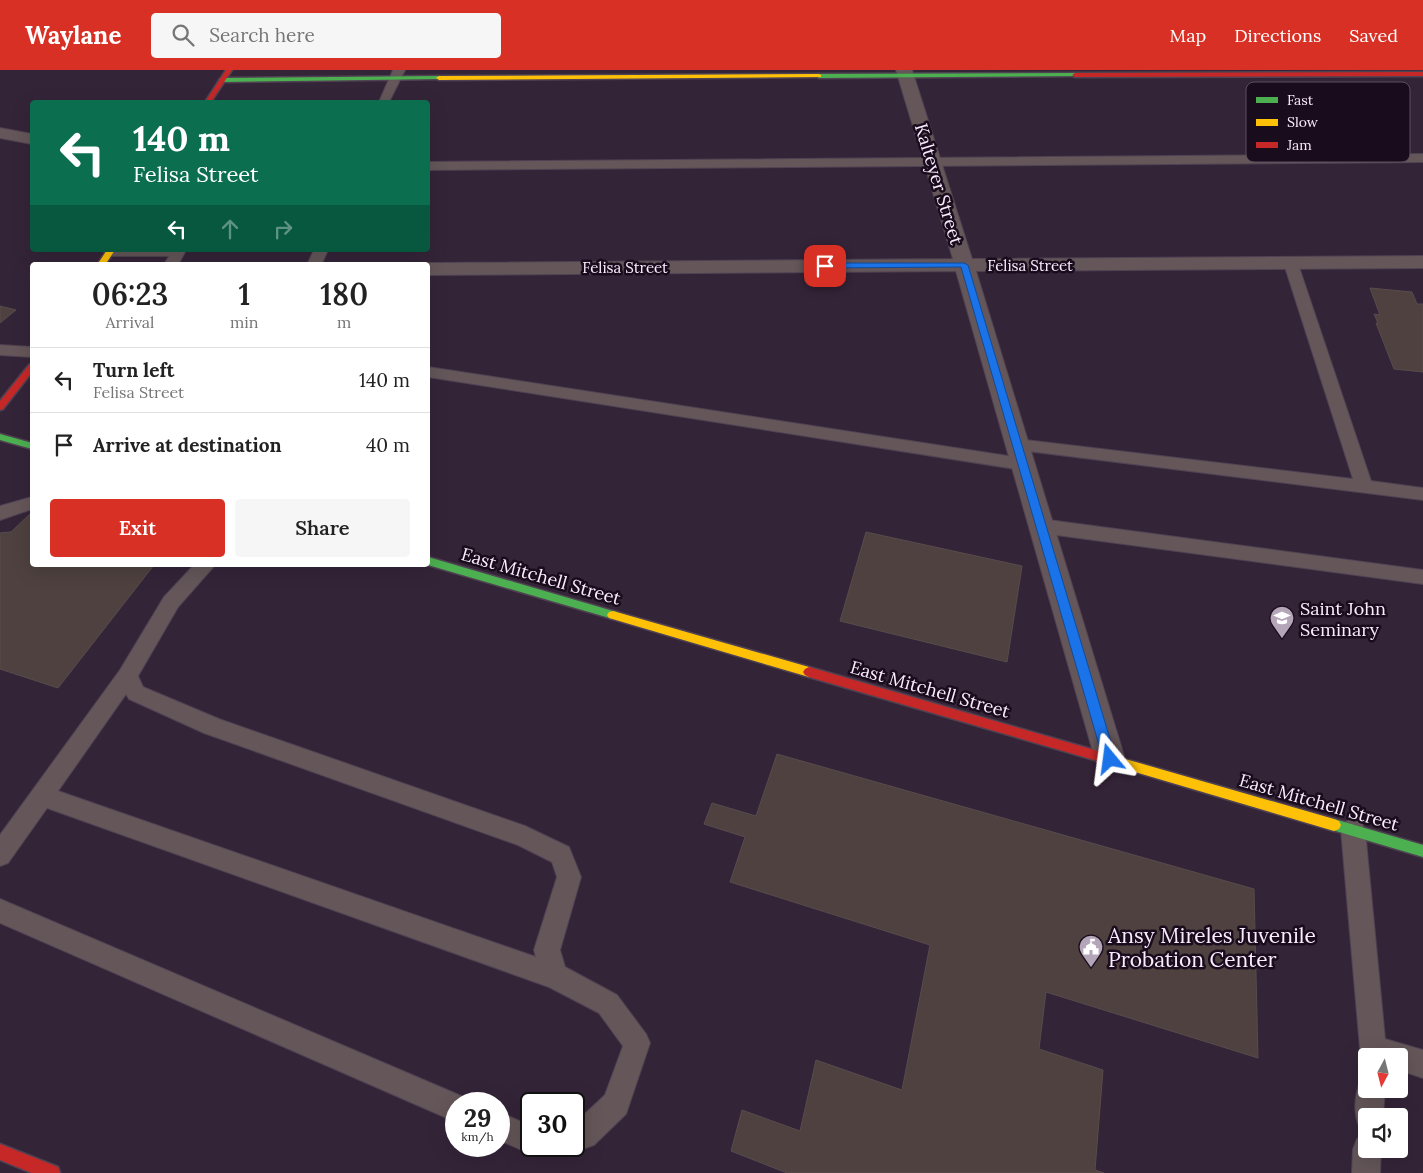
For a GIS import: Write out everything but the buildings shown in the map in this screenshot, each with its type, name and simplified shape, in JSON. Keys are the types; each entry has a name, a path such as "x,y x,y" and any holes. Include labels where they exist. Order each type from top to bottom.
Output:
{"street":[{"path":"209,100 229,70"},
{"path":"222,80 397,74 904,72 1423,74"},
{"name":"Kalteyer Street","path":"904,72 964,265 1110,759"},
{"path":"0,133 30,139"},
{"name":"Felisa Street","path":"430,268 1423,262"},
{"path":"0,407 30,370"},
{"path":"0,437 30,445"},
{"name":"East Mitchell Street","path":"430,562 1423,851"},
{"path":"0,1152 52,1173"}],"lane":[{"path":"385,100 397,74"},
{"path":"1410,158 1423,158"},
{"path":"430,166 932,164 1246,160"},
{"path":"1291,264 1364,486"},
{"path":"0,350 30,352"},
{"path":"430,372 1019,454 1364,486 1423,494"},
{"path":"0,513 30,504"},
{"path":"1041,526 1423,577"},
{"path":"0,855 127,676 171,602 203,567"},
{"path":"127,676 136,693 212,726 525,837 561,855 569,877 547,950 555,976"},
{"path":"42,796 555,976 608,1004 638,1042 616,1104 585,1134"},
{"path":"1353,830 1373,1048"},
{"path":"0,911 445,1103"},
{"path":"1408,1060 1423,1064"},
{"path":"1366,1173 1367,1158"}],"traffic: fast":[{"path":"819,76 1075,75"},
{"path":"222,80 439,78"},
{"path":"0,437 30,445"},
{"path":"430,562 613,615"},
{"path":"1334,825 1423,851"}],"traffic: slow":[{"path":"439,78 819,76"},
{"path":"103,262 110,252"},
{"path":"613,615 809,672"},
{"path":"1108,759 1334,825"}],"traffic: jam":[{"path":"209,100 229,70"},
{"path":"1075,75 1423,74"},
{"path":"0,407 30,370"},
{"path":"809,672 1108,759"},
{"path":"0,1152 52,1173"}],"place":[{"name":"Saint John Seminary","path":"1282,639"},
{"name":"Ansy Mireles Juvenile Probation Center","path":"1091,968"}],"route":[{"path":"825,266 964,265 1110,759"}]}
